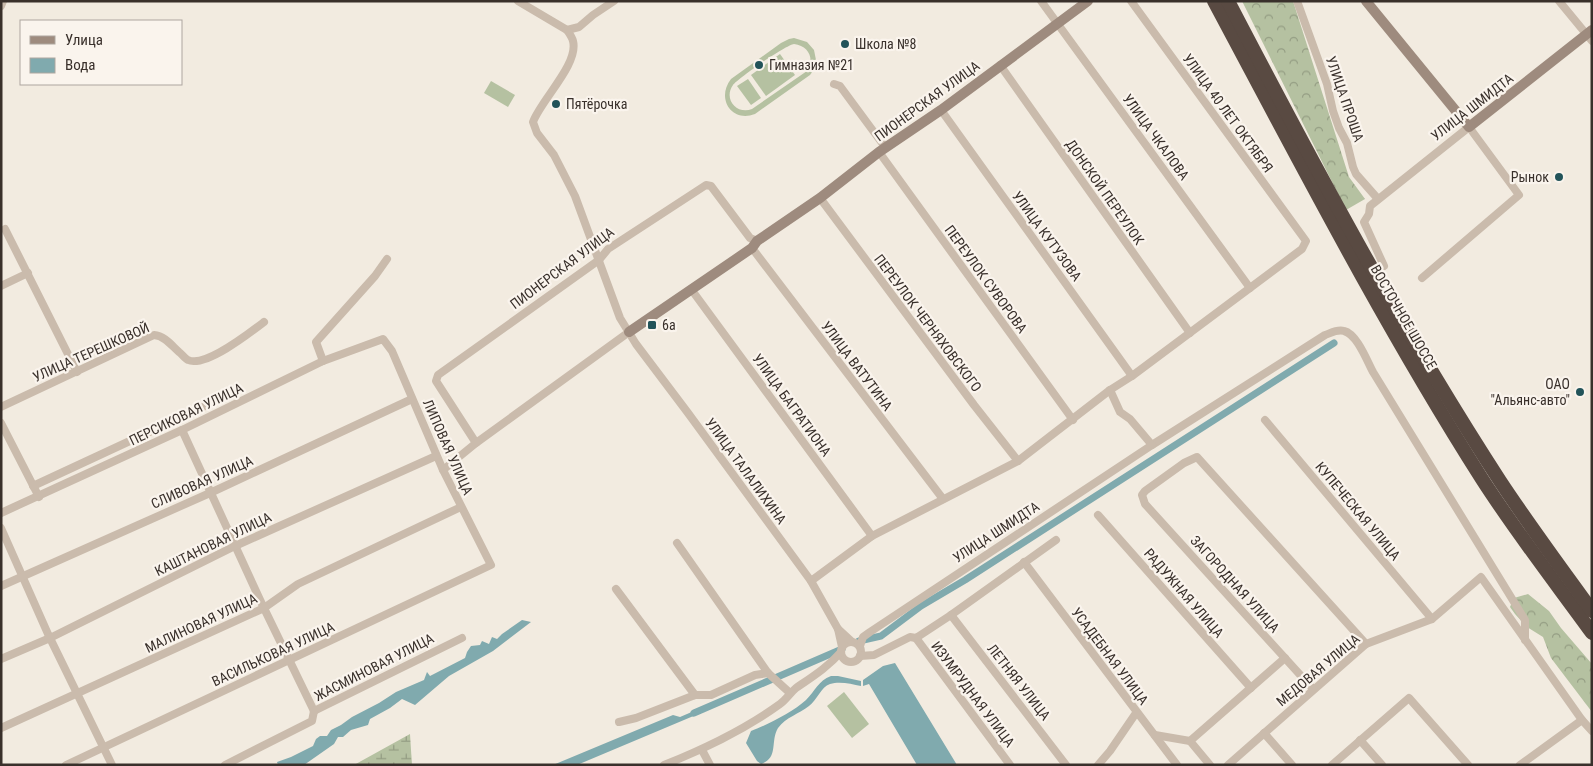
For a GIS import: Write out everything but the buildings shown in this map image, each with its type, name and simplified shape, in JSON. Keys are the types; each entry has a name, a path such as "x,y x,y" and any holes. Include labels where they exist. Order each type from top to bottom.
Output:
{"highway":[{"name":"ВОСТОЧНОЕ ШОССЕ","path":"1214,1 1349,255 1400,345 1482,480 1523,540 1592,633"},
{"name":"ВОСТОЧНОЕ ШОССЕ","path":"1228,1 1360,248 1411,338 1500,481 1535,533 1592,610"}],"street":[{"path":"1,6 3,1"},
{"path":"518,1 567,30 579,27 614,1"},
{"name":"УЛИЦА ЧКАЛОВА","path":"1041,1 1250,288"},
{"name":"ПИОНЕРСКАЯ УЛИЦА","path":"443,470 476,443 628,332 755,245 882,150 941,110 1088,1"},
{"name":"УЛИЦА 40 ЛЕТ ОКТЯБРЯ","path":"1130,1 1306,241 1302,248 1250,288"},
{"name":"УЛИЦА ПРОША","path":"1297,1 1327,84 1333,111 1347,143 1353,168 1378,199"},
{"path":"1366,1 1469,127 1519,195 1422,278"},
{"path":"1559,1 1590,35"},
{"name":"УЛИЦА ТАЛАЛИХИНА","path":"567,30 573,42 572,55 566,69 536,112 533,122 537,133 554,155 575,196 620,318 636,344 811,581 838,629"},
{"name":"УЛИЦА ШМИДТА","path":"1384,266 1364,222 1369,214 1370,206 1469,127 1590,35"},
{"name":"ДОНСКОЙ ПЕРЕУЛОК","path":"1000,66 1190,333"},
{"name":"ПЕРЕУЛОК СУВОРОВА","path":"834,84 840,86 882,150 1073,420"},
{"name":"УЛИЦА КУТУЗОВА","path":"941,110 1132,376"},
{"name":"ПИОНЕРСКАЯ УЛИЦА","path":"476,443 436,381 438,375 599,260 608,249 706,185 711,186 755,245"},
{"name":"ПЕРЕУЛОК ЧЕРНЯХОВСКОГО","path":"820,198 968,398 1018,461"},
{"path":"5,229 77,372"},
{"name":"УЛИЦА ВАТУТИНА","path":"755,245 942,499"},
{"path":"324,361 316,342 375,276 387,259"},
{"path":"1,286 28,273"},
{"path":"811,581 872,536 1018,461 1110,390 1132,376 1250,288"},
{"name":"УЛИЦА БАГРАТИОНА","path":"691,289 872,536"},
{"name":"УЛИЦА ТЕРЕШКОВОЙ","path":"1,407 154,335 161,335 188,360 195,361 218,353 264,322"},
{"name":"УЛИЦА ШМИДТА","path":"860,646 863,637 870,632 1152,445 1325,335 1336,331 1344,331 1350,334 1356,341 1373,372 1525,620 1525,640"},
{"name":"ПЕРСИКОВАЯ УЛИЦА","path":"1,513 182,430 324,361 383,339"},
{"name":"ЛИПОВАЯ УЛИЦА","path":"383,339 392,351 436,456 491,565"},
{"path":"1110,390 1120,412 1130,419 1152,445"},
{"name":"СЛИВОВАЯ УЛИЦА","path":"1,586 210,493 412,399"},
{"path":"33,486 204,407"},
{"name":"КУПЕЧЕСКАЯ УЛИЦА","path":"1265,420 1432,619"},
{"path":"1,423 38,497"},
{"path":"182,430 234,546 314,711"},
{"name":"КАШТАНОВАЯ УЛИЦА","path":"1,659 50,638 234,546 436,456"},
{"name":"ЗАГОРОДНАЯ УЛИЦА","path":"1313,689 1145,504 1142,495 1145,491 1184,463 1197,457 1366,644"},
{"name":"МАЛИНОВАЯ УЛИЦА","path":"1,728 264,608 298,584 461,507"},
{"name":"РАДУЖНАЯ УЛИЦА","path":"1098,515 1251,688"},
{"path":"1,528 50,638 112,765"},
{"path":"860,656 874,654 910,637 916,638 1056,540"},
{"path":"677,543 768,673 790,693"},
{"name":"УСАДЕБНАЯ УЛИЦА","path":"1024,562 1177,765"},
{"name":"ВАСИЛЬКОВАЯ УЛИЦА","path":"66,765 491,565"},
{"name":"МЕДОВАЯ УЛИЦА","path":"1228,765 1366,644 1432,619 1481,577 1525,640"},
{"path":"616,589 695,695"},
{"name":"ЛЕТНЯЯ УЛИЦА","path":"951,615 1066,765"},
{"path":"827,666 836,666 846,661 852,662 857,660 862,651 858,643 851,641 838,629"},
{"path":"838,629 842,657 846,661"},
{"name":"ЖАСМИНОВАЯ УЛИЦА","path":"225,765 312,721 314,711 462,638"},
{"name":"ИЗУМРУДНАЯ УЛИЦА","path":"916,638 1010,765"},
{"path":"1525,640 1582,720 1592,731"},
{"path":"664,765 702,750 782,703 790,693 827,666 846,643 851,641"},
{"path":"1190,741 1285,658"},
{"path":"619,722 636,718 695,695 711,695 755,675 768,673"},
{"path":"1332,765 1409,698 1468,765"},
{"path":"1098,765 1136,713"},
{"path":"1520,765 1582,720"},
{"path":"1264,733 1292,765"},
{"path":"1155,735 1190,741 1210,765"},
{"path":"1360,740 1382,765"},
{"path":"702,750 710,765"}],"green space":[{"path":"1242,1 1293,1 1349,177 1365,199 1346,210"},
{"path":"794,38 807,42 814,50 816,60 810,75 755,114 746,116 733,112 728,107 725,94 731,79 789,39","holes":["794,44 807,50 809,54 810,62 807,71 752,109 741,110 733,104 730,90 737,81 782,50"]},
{"path":"780,54 795,75 766,96 751,75"},
{"path":"748,79 761,98 751,105 737,86"},
{"path":"491,81 515,95 508,107 484,93"},
{"path":"1528,594 1549,611 1592,664 1592,712 1551,658 1543,637 1527,627 1510,607 1514,598"},
{"path":"844,692 869,724 852,738 827,706"},
{"path":"410,734 412,765 354,765"}],"water":[{"path":"522,620 531,622 493,651 449,676 415,705 402,699 370,719 368,725 351,730 343,737 338,737 334,744 304,765 278,765 277,762 313,746 316,739 320,736 327,736 331,730 352,717 396,692 424,680 427,672 430,676 465,658 471,646 480,645 482,641 489,644 492,637 497,639"},
{"path":"895,663 957,765 917,765 869,684 863,686 863,680 883,666"},
{"path":"831,676 861,681 861,686 834,683 827,686 809,706 785,721 778,728 770,758 761,764 757,761 746,743 751,731 772,722 794,709 806,700 817,686"},
{"path":"701,708 703,712 577,765 553,765 673,715 680,717"}],"waterway":[{"path":"859,641 881,636 921,606 965,580 1334,343"},
{"path":"694,713 842,649"}],"place":[{"name":"Школа №8","path":"845,44"},
{"name":"Гимназия №21","path":"759,65"},
{"name":"Пятёрочка","path":"556,104"},
{"name":"Рынок","path":"1559,177"},
{"name":"6а","path":"652,325"},
{"name":"ОАО \"Альянс-авто\"","path":"1580,392"}]}
